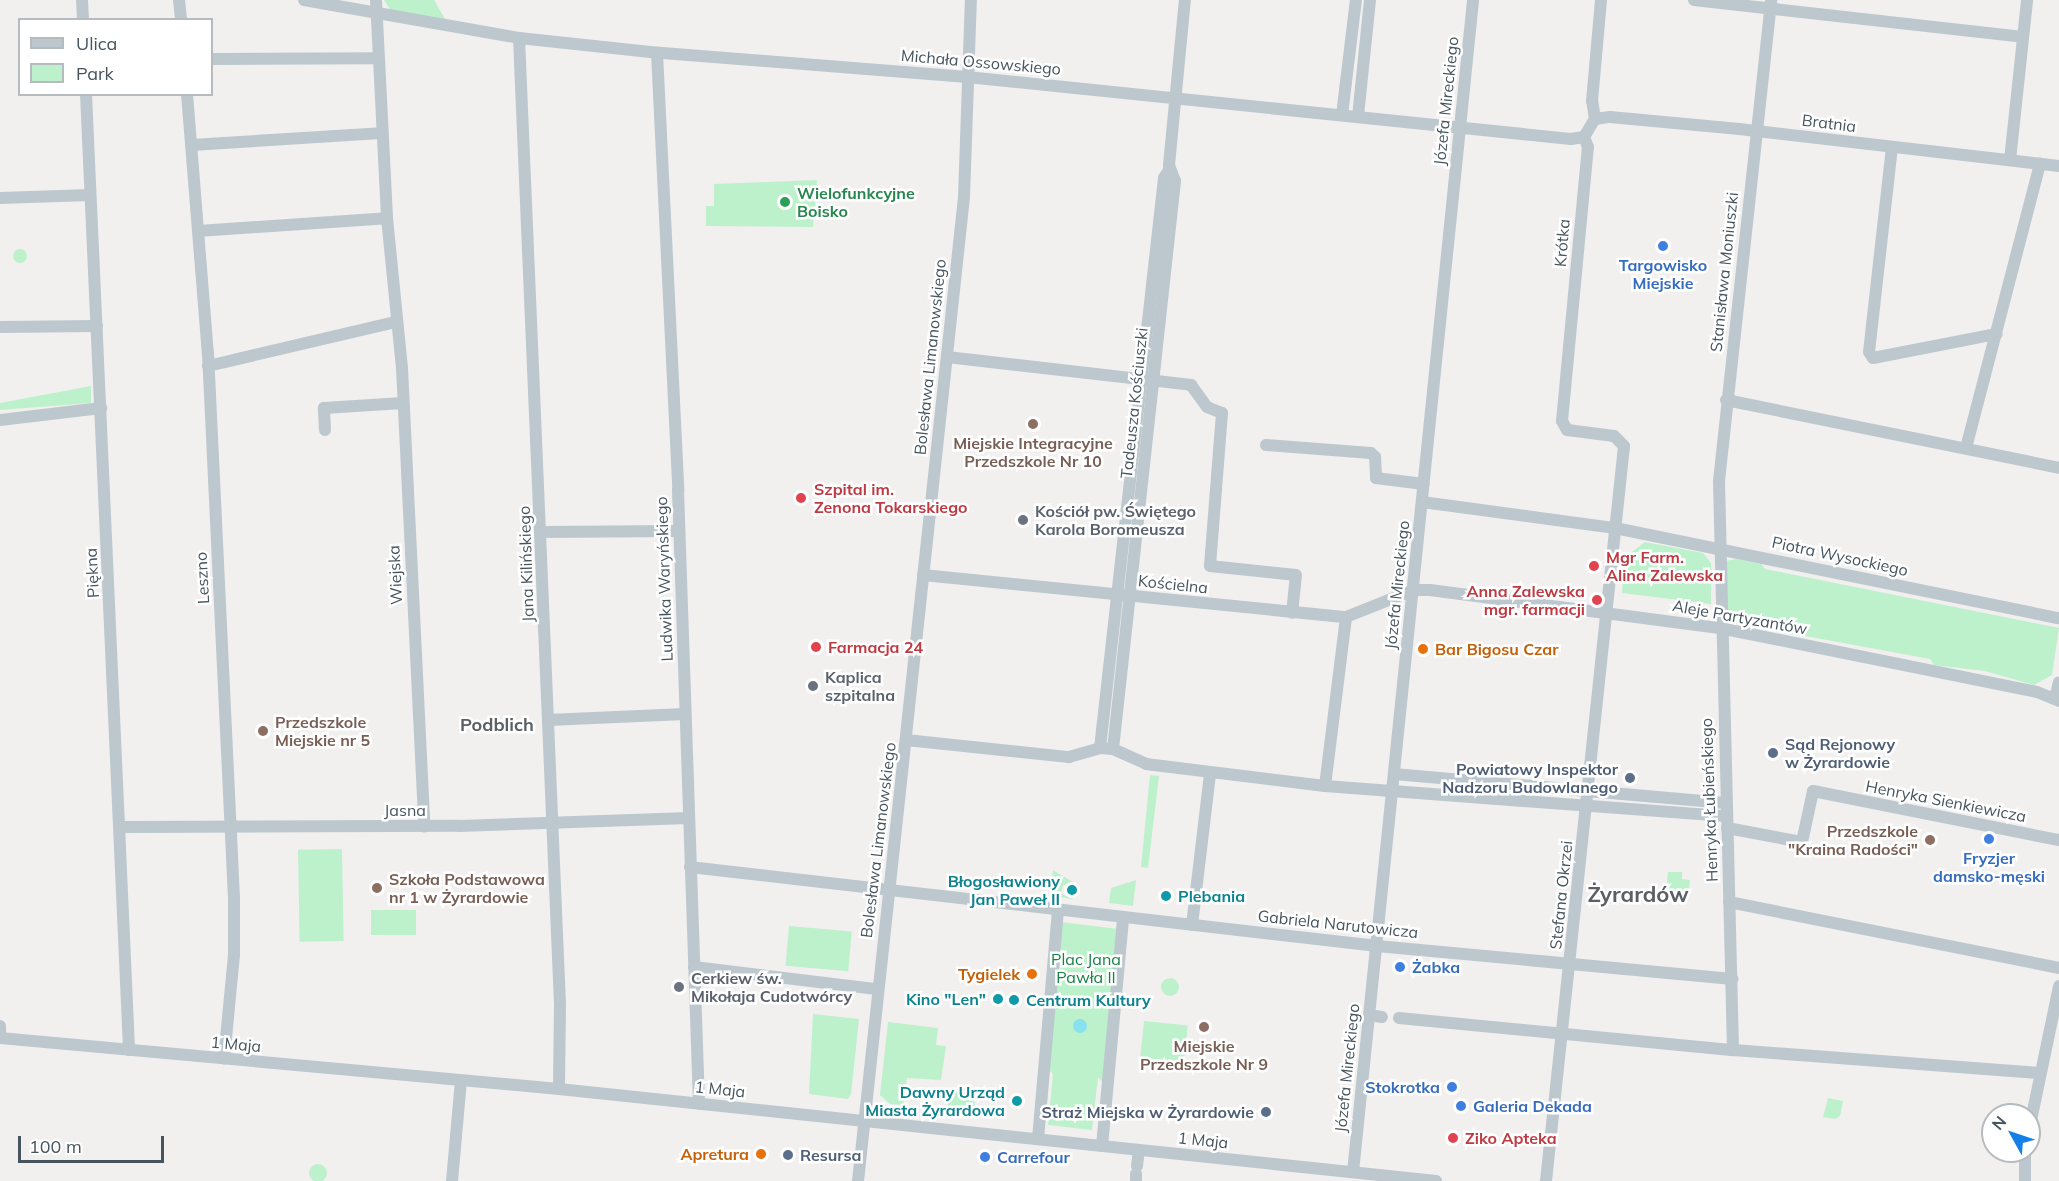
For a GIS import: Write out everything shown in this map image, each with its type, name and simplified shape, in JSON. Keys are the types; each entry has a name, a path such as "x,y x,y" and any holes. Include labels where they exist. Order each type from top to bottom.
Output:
{"street":[{"path":"82,0 83,18"},
{"path":"179,0 181,18"},
{"name":"Michała Ossowskiego","path":"304,0 519,38 657,53 968,77 1571,139 1584,136"},
{"name":"Wiejska","path":"376,0 381,133 403,403 424,826"},
{"name":"Bolesława Limanowskiego","path":"858,1181 964,194 971,0"},
{"name":"Tadeusza Kościuszki","path":"1107,749 1125,595 1142,377 1164,178 1169,170 1185,0"},
{"path":"1342,115 1356,0"},
{"path":"1358,116 1370,0"},
{"name":"Józefa Mireckiego","path":"1353,1172 1376,1016 1377,946 1473,0"},
{"path":"1584,136 1595,119 1593,101 1601,0"},
{"path":"1694,0 1771,4 2024,37"},
{"path":"2010,160 2027,0"},
{"name":"Stanisława Moniuszki","path":"1719,548 1719,481 1726,399 1771,4"},
{"name":"Jana Kilińskiego","path":"519,38 541,532 550,823 560,1003 559,1089"},
{"name":"Ludwika Waryńskiego","path":"657,53 679,531 699,1104"},
{"path":"213,59 378,58"},
{"name":"Piękna","path":"86,96 121,827 129,1050"},
{"name":"Leszno","path":"188,96 208,366 230,824 234,955 224,1059"},
{"name":"Bratnia","path":"1595,119 1610,117 2059,166"},
{"path":"192,145 381,133"},
{"name":"Krótka","path":"1584,136 1588,147 1562,421 1567,430 1614,436 1624,446 1615,528"},
{"path":"1892,147 1869,352 1873,358 1997,334"},
{"path":"1966,448 2040,163"},
{"path":"0,198 90,195"},
{"path":"198,231 387,218"},
{"path":"208,366 396,322"},
{"path":"0,327 97,326"},
{"path":"946,357 1187,382 1207,406 1222,413 1210,566 1296,575 1292,613"},
{"path":"1726,399 2059,468"},
{"path":"324,430 324,408 403,403"},
{"path":"0,420 101,408"},
{"path":"1266,445 1371,453 1375,457 1376,478 1424,484"},
{"name":"Piotra Wysockiego","path":"1422,502 1615,528 2059,618"},
{"path":"1608,612 1615,528"},
{"path":"541,532 679,531"},
{"name":"Henryka Łubieńskiego","path":"1719,548 1733,1050"},
{"name":"Kościelna","path":"923,575 1346,617 1414,590"},
{"name":"Aleje Partyzantów","path":"1414,590 1608,612 1720,628 2037,692 2057,700"},
{"name":"Stefana Okrzei","path":"1546,1181 1608,612"},
{"path":"1325,786 1346,617"},
{"path":"2057,700 2059,682"},
{"path":"548,720 685,714"},
{"path":"906,740 1069,757 1107,749 1146,764 1325,786 1587,807 1726,822"},
{"path":"1192,925 1210,772"},
{"path":"1394,774 1726,803"},
{"name":"Henryka Sienkiewicza","path":"1726,822 1802,842 1813,791 2059,840"},
{"name":"Jasna","path":"121,827 230,824 424,826 689,818"},
{"name":"Gabriela Narutowicza","path":"690,867 1377,946 1732,979"},
{"path":"1729,902 2059,968"},
{"path":"1038,1139 1058,910"},
{"path":"1102,1146 1123,918"},
{"path":"694,967 877,989"},
{"path":"2034,1103 2059,986"},
{"path":"1399,1018 1733,1050 2040,1073"},
{"path":"0,1026 0,1038"},
{"name":"1 Maja","path":"0,1038 559,1089 1436,1181"},
{"path":"452,1181 461,1080"},
{"path":"1136,1174 1139,1150"},
{"path":"2025,1163 2025,1181"}],"green space":[{"path":"384,0 434,0 445,19 391,11"},
{"path":"817,180 813,227 706,226 706,206 714,206 714,184"},
{"path":"20,249 25,251 27,256 25,261 20,263 15,261 13,256 15,251"},
{"path":"91,386 91,403 0,410 0,403"},
{"path":"1645,542 1703,553 1711,563 1711,604 1622,593 1624,558"},
{"path":"1736,559 1761,564 1765,569 2059,628 2052,675 2034,685 1985,671 1934,665 1930,659 1735,623 1728,615 1726,561"},
{"path":"1150,775 1159,776 1148,868 1141,867"},
{"path":"342,849 344,941 300,942 298,850"},
{"path":"1053,870 1076,884 1063,885 1061,894 1074,899 1050,896"},
{"path":"1668,872 1682,872 1682,879 1690,880 1689,892 1666,890"},
{"path":"1136,880 1133,906 1109,903 1111,888"},
{"path":"371,910 416,910 416,935 371,935"},
{"name":"Plac Jana Pawła II","path":"1060,922 1119,929 1104,1084 1098,1077 1092,1130 1048,1125 1053,1074 1047,1068"},
{"path":"789,926 852,931 848,971 786,966"},
{"path":"1170,978 1176,981 1179,987 1176,993 1170,996 1164,993 1161,987 1164,981"},
{"path":"813,1014 859,1019 851,1094 848,1099 809,1094"},
{"path":"1144,1021 1188,1026 1184,1062 1140,1058"},
{"path":"888,1022 938,1028 936,1045 946,1046 941,1080 907,1078 903,1105 890,1104 880,1095"},
{"path":"950,1090 974,1095 975,1112 947,1109"},
{"path":"1828,1098 1843,1101 1840,1116 1835,1119 1823,1117"},
{"path":"314,1164 322,1164 327,1169 325,1180 314,1182 309,1177 309,1169"}],"water":[{"path":"1080,1019 1085,1021 1087,1026 1085,1031 1080,1033 1075,1031 1073,1026 1075,1021"}],"place":[{"name":"Wielofunkcyjne Boisko","path":"785,202"},
{"name":"Targowisko Miejskie","path":"1663,246"},
{"name":"Miejskie Integracyjne Przedszkole Nr 10","path":"1033,424"},
{"name":"Szpital im. Zenona Tokarskiego","path":"801,498"},
{"name":"Kościół pw. Świętego Karola Boromeusza","path":"1023,520"},
{"name":"Mgr Farm. Alina Zalewska","path":"1594,566"},
{"name":"Anna Zalewska mgr. farmacji","path":"1597,600"},
{"name":"Farmacja 24","path":"816,647"},
{"name":"Bar Bigosu Czar","path":"1423,649"},
{"name":"Kaplica szpitalna","path":"813,686"},
{"name":"Przedszkole Miejskie nr 5","path":"263,731"},
{"name":"Sąd Rejonowy w Żyrardowie","path":"1773,753"},
{"name":"Powiatowy Inspektor Nadzoru Budowlanego","path":"1630,778"},
{"name":"Fryzjer damsko-męski","path":"1989,839"},
{"name":"Przedszkole \"Kraina Radości\"","path":"1930,840"},
{"name":"Szkoła Podstawowa nr 1 w Żyrardowie","path":"377,888"},
{"name":"Błogosławiony Jan Paweł II","path":"1072,890"},
{"name":"Plebania","path":"1166,896"},
{"name":"Żabka","path":"1400,967"},
{"name":"Tygielek","path":"1032,974"},
{"name":"Cerkiew św. Mikołaja Cudotwórcy","path":"679,987"},
{"name":"Kino \"Len\"","path":"998,999"},
{"name":"Centrum Kultury","path":"1014,1000"},
{"name":"Miejskie Przedszkole Nr 9","path":"1204,1027"},
{"name":"Stokrotka","path":"1452,1087"},
{"name":"Dawny Urząd Miasta Żyrardowa","path":"1017,1101"},
{"name":"Galeria Dekada","path":"1461,1106"},
{"name":"Straż Miejska w Żyrardowie","path":"1266,1112"},
{"name":"Ziko Apteka","path":"1453,1138"},
{"name":"Apretura","path":"761,1154"},
{"name":"Resursa","path":"788,1155"},
{"name":"Carrefour","path":"985,1157"}],"district":[{"name":"Podblich","path":"497,725"},
{"name":"Żyrardów","path":"1638,895"}]}
